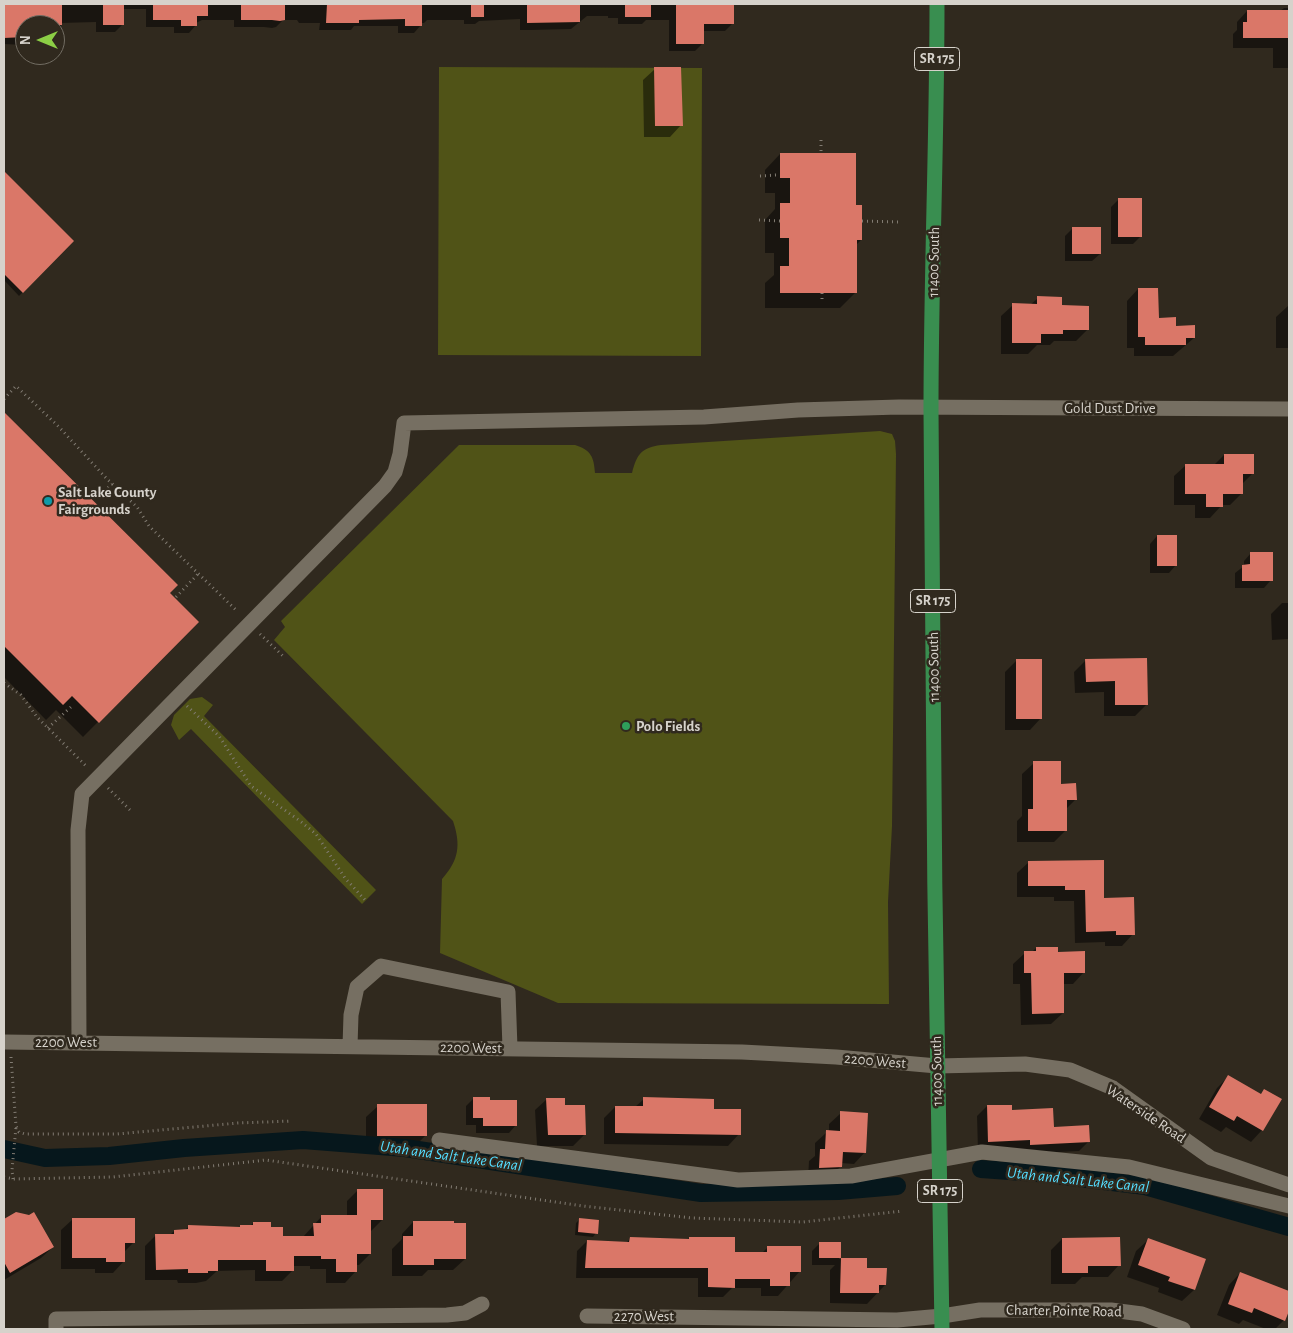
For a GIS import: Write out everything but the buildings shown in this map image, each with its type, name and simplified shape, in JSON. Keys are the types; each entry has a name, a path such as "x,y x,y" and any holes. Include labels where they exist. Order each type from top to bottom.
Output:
{"main road":[{"name":"11400 South","path":"937,4 937,123 931,407 937,1066 942,1323"}],"street":[{"name":"Gold Dust Drive","path":"79,1042 78,830 82,794 385,486 396,472 404,423 704,417 826,409 931,407 1289,409"},
{"path":"350,1046 351,1015 357,987 382,966 508,992 510,1048"},
{"name":"2200 West","path":"7,1042 742,1052 836,1057 937,1066"},
{"name":"Waterside Road","path":"937,1066 1025,1064 1070,1070 1113,1088 1211,1158 1289,1185"},
{"path":"439,1140 738,1180 851,1176 982,1152 1129,1167 1289,1206"},
{"path":"56,1329 56,1319 447,1315 465,1313 482,1304"},
{"name":"Charter Pointe Road","path":"942,1323 980,1310 1111,1310 1142,1314 1183,1329"},
{"name":"2270 West","path":"587,1316 897,1320 942,1323"}],"path":[{"path":"822,140 822,153"},
{"path":"760,176 778,175"},
{"path":"759,220 780,221"},
{"path":"862,221 901,222"},
{"path":"822,293 822,300"},
{"path":"4,399 16,386 137,507 149,526 237,611"},
{"path":"97,498 112,484"},
{"path":"176,597 198,574"},
{"path":"256,630 283,656"},
{"path":"4,682 21,695 37,718 88,768"},
{"path":"185,704 219,736 251,786 316,834 345,878 366,901"},
{"path":"48,728 72,706"},
{"path":"106,786 130,810"},
{"path":"7,1042 16,1126 12,1170 14,1180"},
{"path":"16,1126 20,1132 25,1134 117,1134 238,1123 292,1121"},
{"path":"4,1177 14,1180 113,1177 266,1160 574,1205 692,1218 803,1222 903,1211"}],"shaded area":[{"path":"439,67 702,68 701,356 438,355"},
{"name":"Polo Fields","path":"880,431 892,434 895,441 896,454 892,826 888,902 889,1004 558,1003 440,953 442,879 455,859 458,845 453,821 274,640 285,627 281,621 459,445 575,445 585,449 591,455 595,473 632,473 638,457 644,450 661,445"},
{"path":"202,697 213,705 204,716 376,890 362,904 191,729 179,740 171,725 174,715 190,699"}],"waterway":[{"name":"Utah and Salt Lake Canal","path":"4,1149 45,1158 109,1156 184,1148 303,1140 405,1148 701,1193 838,1191 897,1186"},
{"name":"Utah and Salt Lake Canal","path":"981,1169 1038,1173 1145,1186 1289,1227"}],"place":[{"name":"Salt Lake County Fairgrounds","path":"48,501"},
{"name":"Polo Fields","path":"626,726"}]}
